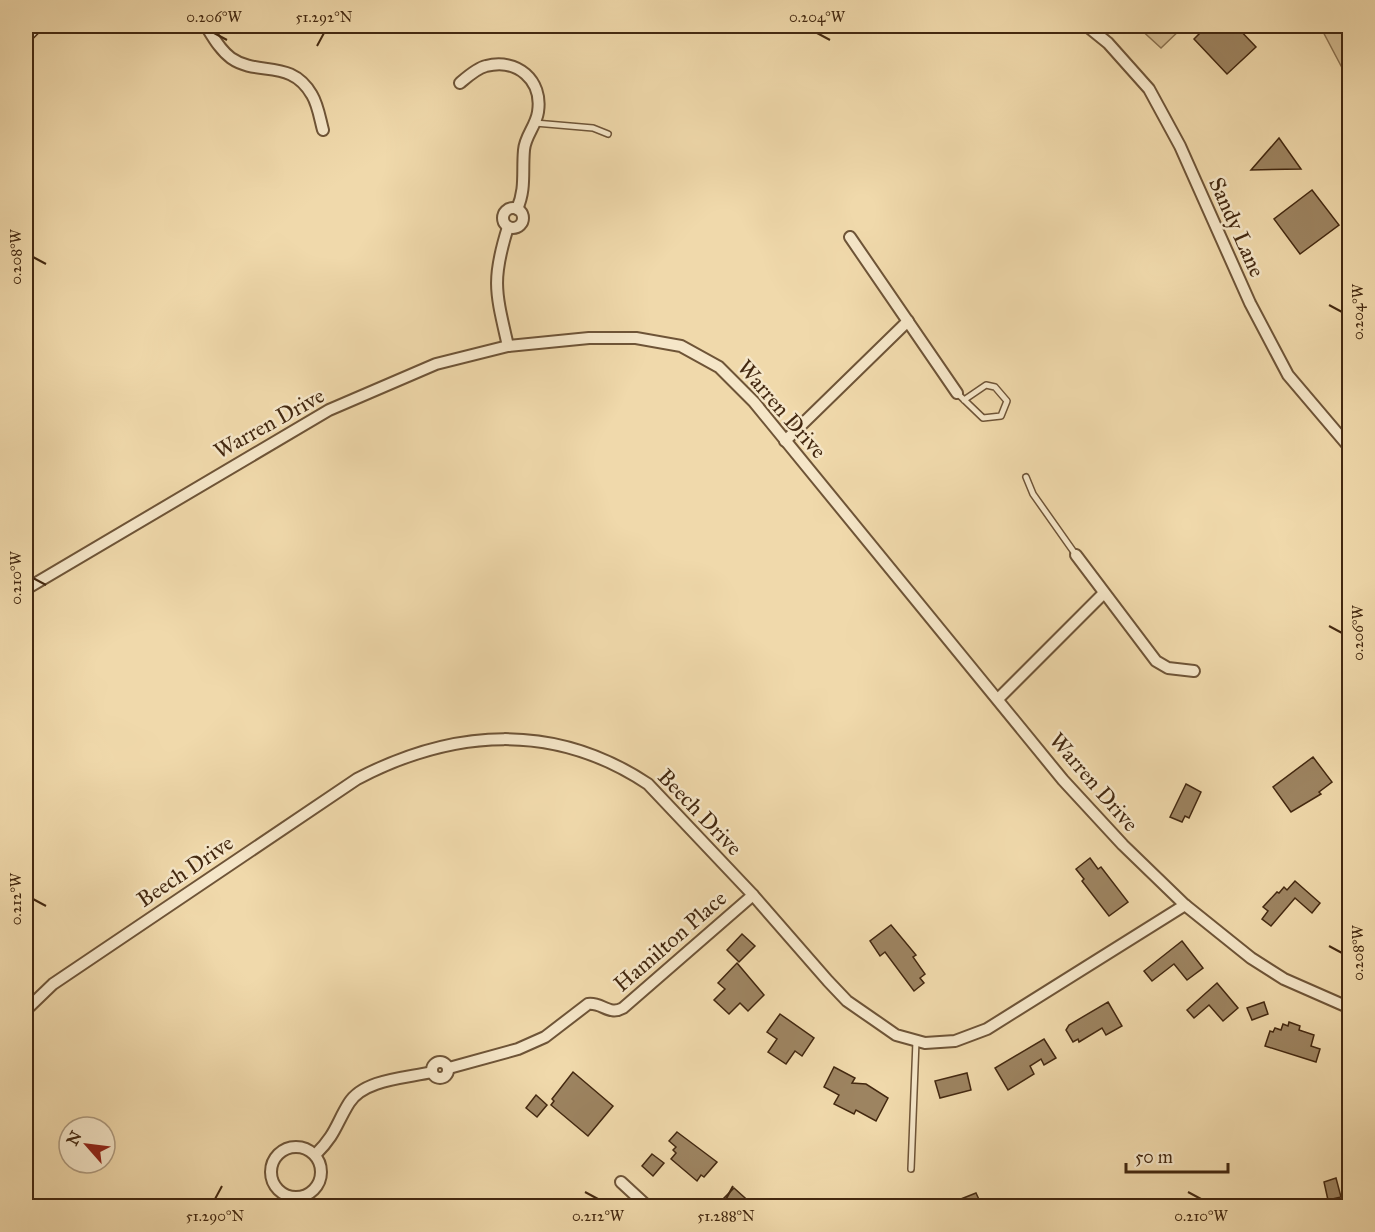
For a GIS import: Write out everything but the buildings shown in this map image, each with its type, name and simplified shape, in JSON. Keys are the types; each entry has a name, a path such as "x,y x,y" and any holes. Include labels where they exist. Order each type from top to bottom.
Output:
{"main road":[{"path":"26,34 34,26"}],"street":[{"path":"206,26 223,51 232,59 243,64 281,69 304,84 313,96 323,130"},
{"name":"Sandy Lane","path":"1088,26 1108,43 1149,89 1180,146 1250,303 1288,375 1350,448"},
{"path":"460,84 485,66 519,68 528,74 533,84 539,109 525,144 524,187 517,209 522,215 521,223 515,228 508,227 496,262 495,290 508,346"},
{"path":"850,237 961,397"},
{"path":"785,441 908,321"},
{"name":"Warren Drive","path":"26,589 329,410 436,364 508,346 589,338 636,338 681,346 719,367 753,402 1063,780 1123,845 1185,905 1251,958 1276,974 1350,1008"},
{"path":"1076,555 1103,594 1156,661 1168,668 1194,671"},
{"path":"998,699 1103,594"},
{"name":"Beech Drive","path":"26,1010 53,984 357,779 386,764 439,747 477,740 519,738 576,748 626,770 648,784 753,895 847,1001 896,1035 916,1041 925,1043 955,1041 987,1029 1185,905"},
{"name":"Hamilton Place","path":"316,1155 331,1140 351,1101 363,1090 432,1072 433,1065 438,1062 445,1063 448,1068 518,1049 545,1037 588,1004 594,1003 613,1011 623,1008 753,895"},
{"path":"301,1145 316,1155 322,1172 316,1189 300,1198 283,1195 271,1180 271,1162 283,1149 301,1145"},
{"path":"621,1182 647,1206"}],"lane":[{"path":"535,123 593,128 608,134"},
{"path":"986,385 995,387 1007,401 1001,416 993,419 983,418 961,397 986,385"},
{"path":"1026,477 1033,494 1076,555"},
{"path":"911,1169 916,1041"}],"shaded area":[{"path":"1137,26 1184,26 1161,48"},
{"path":"1320,26 1349,26 1349,81"}]}
